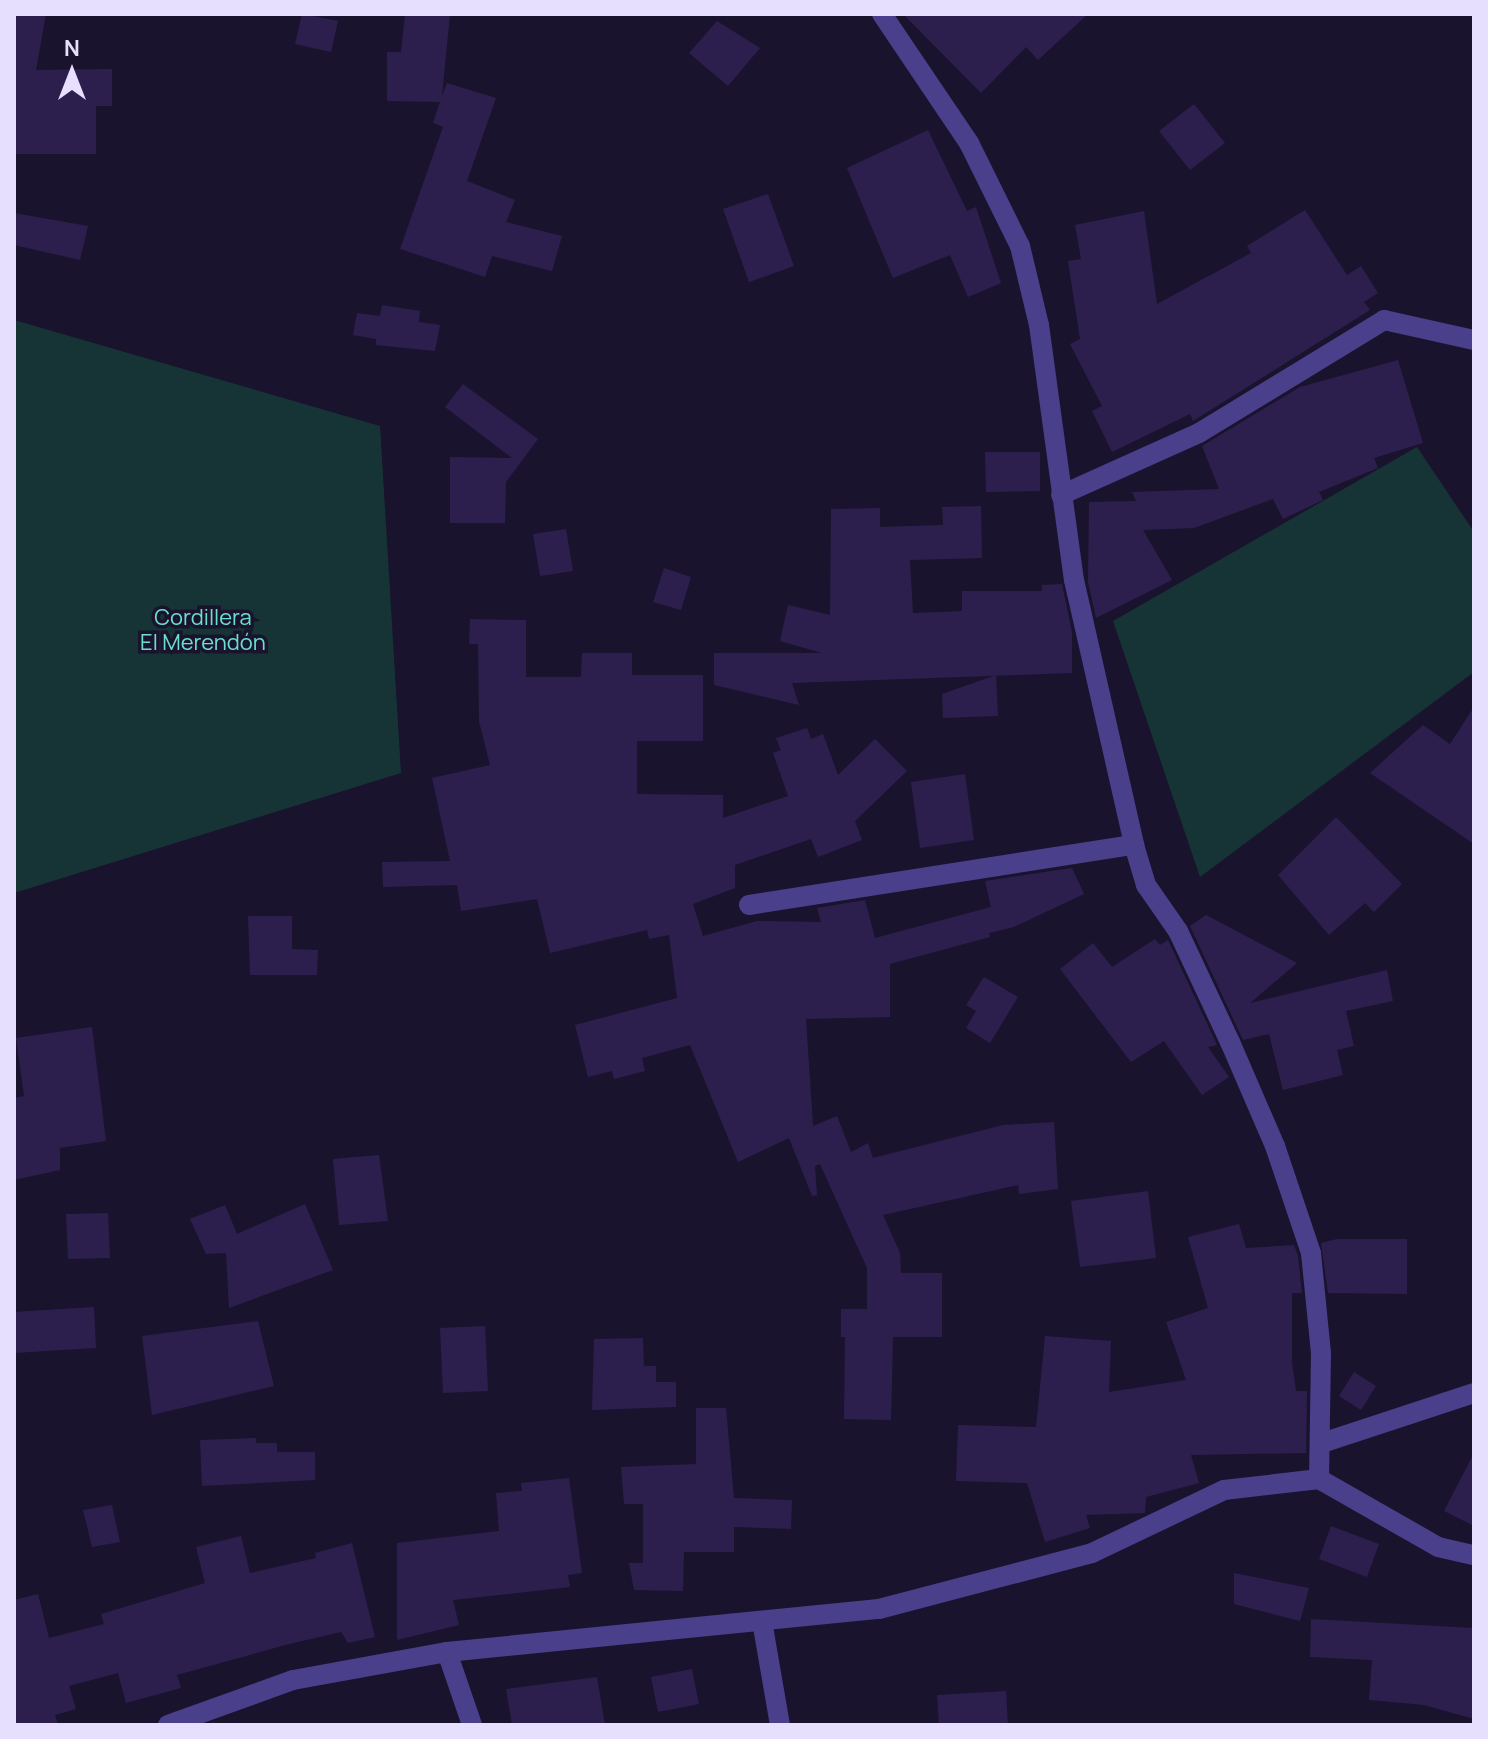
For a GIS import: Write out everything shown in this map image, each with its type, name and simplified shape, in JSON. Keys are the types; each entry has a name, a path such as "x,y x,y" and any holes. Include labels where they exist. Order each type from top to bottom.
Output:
{"street":[{"path":"882,14 969,143 1020,246 1039,325 1074,580 1134,845 1146,885 1178,931 1230,1042 1275,1146 1311,1253 1321,1353 1322,1443 1319,1479"},
{"path":"1061,495 1199,433 1384,320 1474,340"},
{"path":"749,905 1134,845"},
{"path":"1322,1443 1474,1393"},
{"path":"168,1725 293,1680 447,1652 879,1609 950,1593 1092,1553 1224,1490 1319,1479 1438,1547 1474,1555"},
{"path":"762,1621 780,1725"},
{"path":"447,1652 472,1725"}],"green space":[{"name":"Cordillera El Merendón","path":"14,320 380,426 401,773 14,893"},
{"path":"1417,447 1474,532 1474,672 1200,877 1113,621"}],"building":[{"path":"14,14 46,14 36,70 112,69 112,106 96,106 96,154 14,154"},
{"path":"302,14 338,21 331,52 295,44"},
{"path":"405,14 450,14 442,96 447,83 496,98 467,181 515,200 506,222 562,236 552,271 492,256 485,277 400,249 443,127 433,123 440,102 387,101 387,52 401,52"},
{"path":"903,14 1088,14 1038,60 1026,47 981,93"},
{"path":"717,21 760,48 728,86 689,53"},
{"path":"1194,104 1225,143 1190,170 1159,131"},
{"path":"928,130 967,211 976,207 1001,283 968,297 950,255 893,278 847,168"},
{"path":"768,194 794,266 749,282 723,209"},
{"path":"1305,210 1347,275 1361,266 1378,293 1364,302 1370,310 1193,421 1190,414 1112,452 1092,411 1102,406 1070,344 1080,339 1068,261 1081,259 1075,225 1144,211 1157,304 1251,253 1247,246"},
{"path":"14,213 88,226 80,260 14,245"},
{"path":"382,305 420,311 419,322 440,325 435,351 376,345 376,339 353,335 357,313 380,316"},
{"path":"1398,360 1423,443 1374,458 1378,468 1319,492 1323,500 1283,519 1273,499 1194,528 1143,530 1172,580 1096,618 1088,582 1089,502 1136,501 1132,492 1219,489 1202,446 1300,387"},
{"path":"463,384 538,439 506,482 505,523 450,523 450,457 512,458 445,407"},
{"path":"985,452 1040,452 1040,491 986,492"},
{"path":"981,506 982,558 910,560 913,613 962,611 962,591 1042,591 1042,585 1062,584 1072,632 1072,673 792,683 799,705 714,685 714,653 822,653 780,641 788,605 830,615 831,509 880,508 880,527 943,525 942,507"},
{"path":"566,529 573,571 540,576 533,534"},
{"path":"664,568 691,577 681,610 653,602"},
{"path":"470,619 526,620 526,677 581,677 582,653 632,653 632,675 703,675 703,741 637,741 637,794 723,795 723,818 788,796 773,753 781,750 776,738 807,728 811,739 823,734 838,775 875,739 907,771 855,821 862,840 818,857 811,839 735,865 735,888 693,904 703,936 757,921 821,922 817,908 865,900 875,938 991,907 985,881 1072,868 1084,894 1014,927 989,933 990,937 890,964 890,1017 806,1019 813,1126 837,1116 851,1152 868,1143 873,1158 1003,1125 1054,1122 1058,1189 1019,1194 1018,1185 883,1215 900,1253 901,1273 942,1273 942,1337 893,1337 891,1420 844,1419 845,1337 841,1337 841,1309 867,1309 867,1268 820,1164 815,1166 817,1195 812,1196 789,1138 738,1162 690,1045 642,1058 645,1071 614,1079 612,1071 588,1077 575,1025 677,998 669,935 649,939 647,930 550,953 537,899 461,911 457,885 383,887 382,862 450,861 432,778 490,765 479,721 478,644 469,644"},
{"path":"996,675 998,716 943,718 942,694"},
{"path":"1474,707 1474,844 1370,773 1423,725 1450,744"},
{"path":"965,774 974,840 920,848 911,782"},
{"path":"1336,817 1402,884 1374,912 1365,903 1329,935 1278,875"},
{"path":"1206,915 1297,963 1250,1003 1387,970 1393,1001 1346,1011 1354,1046 1337,1050 1343,1075 1283,1090 1269,1034 1243,1040 1190,926"},
{"path":"248,916 292,916 292,949 318,950 317,975 250,975"},
{"path":"1155,939 1160,945 1168,940 1217,1045 1208,1047 1229,1077 1202,1095 1164,1041 1131,1062 1060,969 1093,943 1112,967"},
{"path":"984,977 1018,997 990,1043 966,1028 976,1011 966,1005"},
{"path":"92,1027 106,1141 60,1148 60,1170 14,1180 14,1098 24,1096 16,1038"},
{"path":"379,1155 388,1221 339,1225 333,1159"},
{"path":"1148,1191 1156,1258 1080,1267 1071,1201"},
{"path":"305,1204 333,1270 229,1308 226,1253 206,1254 190,1219 225,1205 237,1234"},
{"path":"108,1213 110,1258 68,1259 66,1214"},
{"path":"1239,1224 1246,1248 1294,1245 1298,1256 1302,1293 1292,1293 1292,1362 1296,1391 1307,1391 1306,1453 1191,1455 1199,1483 1146,1497 1145,1513 1086,1515 1090,1528 1045,1542 1027,1483 956,1481 958,1425 1036,1427 1045,1336 1111,1341 1109,1392 1186,1380 1166,1322 1208,1308 1188,1237"},
{"path":"1337,1239 1407,1239 1407,1294 1328,1293 1321,1243"},
{"path":"94,1307 96,1348 14,1353 14,1312"},
{"path":"258,1321 274,1386 152,1415 142,1336"},
{"path":"485,1326 488,1391 443,1393 440,1328"},
{"path":"643,1338 644,1366 656,1366 656,1382 676,1382 676,1407 592,1410 594,1339"},
{"path":"1354,1372 1376,1386 1361,1410 1339,1396"},
{"path":"696,1408 726,1408 734,1498 792,1500 791,1529 734,1527 734,1552 684,1552 683,1591 634,1590 629,1563 643,1563 643,1504 624,1504 621,1467 696,1464"},
{"path":"256,1438 256,1443 277,1443 277,1452 315,1452 315,1480 202,1486 200,1440"},
{"path":"1474,1453 1474,1526 1444,1511"},
{"path":"569,1478 582,1573 568,1575 570,1587 453,1600 459,1625 397,1640 397,1543 499,1531 496,1493 522,1491 521,1483"},
{"path":"112,1505 120,1542 92,1547 83,1510"},
{"path":"1331,1526 1379,1544 1367,1577 1319,1559"},
{"path":"241,1536 250,1573 316,1558 315,1553 352,1543 375,1637 348,1643 341,1632 289,1644 177,1675 181,1688 126,1703 118,1673 69,1686 76,1709 55,1715 58,1725 14,1725 14,1600 38,1594 49,1638 104,1624 101,1614 205,1583 196,1547"},
{"path":"1234,1573 1309,1588 1300,1621 1234,1604"},
{"path":"1311,1619 1474,1628 1474,1719 1424,1705 1369,1700 1372,1660 1310,1657"},
{"path":"692,1669 699,1704 658,1712 651,1677"},
{"path":"597,1677 605,1725 512,1725 506,1689"},
{"path":"1006,1691 1008,1725 939,1725 937,1695"}]}
